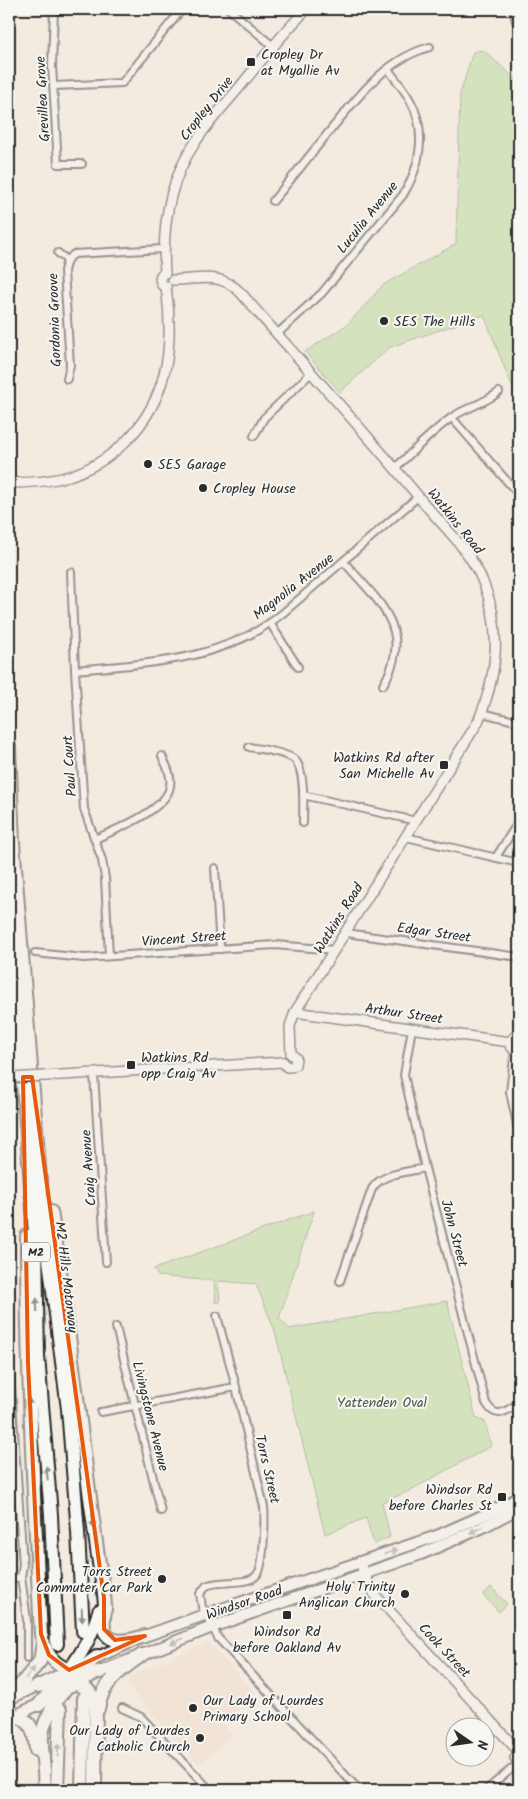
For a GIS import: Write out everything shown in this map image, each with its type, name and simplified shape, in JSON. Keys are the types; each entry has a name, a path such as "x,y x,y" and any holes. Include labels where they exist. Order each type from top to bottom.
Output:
{"highway":[{"name":"M2 Hills Motorway","path":"9,747 13,843 36,1121 47,1244 68,1409 78,1532 83,1631"},
{"name":"M2 Hills Motorway","path":"9,910 36,1246 38,1356 51,1516 57,1644"},
{"path":"9,1699 40,1661 43,1643 31,1454 24,1099"},
{"path":"36,1121 68,1323 104,1598 105,1633 111,1638 119,1640 145,1636"},
{"path":"44,1790 43,1729 50,1711 70,1680 96,1624 100,1611 100,1571"},
{"path":"43,1643 52,1659 62,1668 70,1680 87,1689 95,1702 96,1736"},
{"path":"94,1790 96,1736 99,1704 103,1691 116,1674 142,1655"},
{"path":"39,1704 98,1656"},
{"path":"38,1686 100,1672"},
{"path":"82,1790 84,1698"},
{"path":"57,1790 60,1710"},
{"path":"11,1717 22,1717 27,1720 34,1734 40,1790"}],"main road":[{"name":"Windsor Road","path":"98,1656 145,1636 454,1529 519,1498"},
{"name":"Windsor Road","path":"100,1672 212,1627 421,1554 457,1539 519,1508"},
{"path":"9,1699 38,1686"},
{"path":"11,1717 39,1704"}],"street":[{"name":"Grevillea Grove","path":"54,9 52,45 58,164 82,164"},
{"path":"54,86 122,83 182,9"},
{"path":"229,9 273,46"},
{"name":"Cropley Drive","path":"170,283 162,285 160,279 161,275 165,273 163,248 168,207 183,163 204,130 273,46 307,9"},
{"path":"514,9 519,29"},
{"path":"273,201 364,90 388,68 413,53 430,47"},
{"name":"Luculia Avenue","path":"277,334 322,293 403,195 413,177 420,148 419,123 411,100 388,68"},
{"name":"Gordonia Groove","path":"67,379 70,365 64,271 67,260 74,254 163,248"},
{"name":"Gordonia Groove","path":"58,253 67,260"},
{"name":"Watkins Road","path":"94,1074 283,1062 287,1067 293,1066 296,1060 295,1056 291,1054 290,1026 295,1012 473,731 482,713 491,687 495,657 493,621 490,603 483,583 466,552 395,468 241,292 230,283 215,278 170,283"},
{"path":"9,483 54,479 81,471 114,452 138,428 157,396 165,373 168,350 170,283"},
{"path":"254,436 264,418 311,373"},
{"path":"395,468 452,418 463,410 488,401 499,392"},
{"path":"452,418 519,495"},
{"name":"Magnolia Avenue","path":"75,670 169,661 190,657 214,650 270,624 344,562 418,496"},
{"path":"344,562 385,609 392,622 395,656 390,674 383,685"},
{"name":"Paul Court","path":"71,572 84,809 95,840 104,878 109,956"},
{"path":"270,624 298,667"},
{"path":"482,713 519,722"},
{"path":"248,747 294,759 300,769 304,823"},
{"path":"95,840 144,816 166,796 171,784 169,769 162,756"},
{"path":"303,795 416,821"},
{"path":"496,857 519,820"},
{"path":"406,837 519,863"},
{"path":"215,868 220,948"},
{"name":"Edgar Street","path":"346,933 519,956"},
{"name":"Vincent Street","path":"35,952 75,957 275,945 335,950"},
{"name":"Arthur Street","path":"295,1012 510,1042"},
{"name":"John Street","path":"412,1028 404,1075 425,1168 486,1403 496,1414 519,1403"},
{"path":"519,1033 510,1042 511,1048 517,1050 510,1092 519,1132"},
{"path":"9,1078 94,1074"},
{"name":"Craig Avenue","path":"94,1074 106,1262"},
{"path":"340,1281 375,1183 388,1177 425,1168"},
{"name":"Torrs Street","path":"207,1614 202,1606 200,1594 206,1586 219,1582 250,1580 258,1573 261,1564 265,1522 264,1507 217,1316"},
{"name":"Livingstone Avenue","path":"116,1327 137,1406 161,1510"},
{"path":"9,1356 23,1565 21,1577 27,1620 27,1658"},
{"path":"101,1412 236,1387"},
{"name":"Cook Street","path":"360,1562 375,1595 519,1752"},
{"path":"9,1579 21,1577"},
{"path":"207,1614 220,1640 359,1790"},
{"path":"122,1708 141,1717 210,1790"},
{"path":"486,1790 519,1764 515,1758 519,1752"}],"highlighted area":[{"path":"23,1077 32,1077 104,1598 104,1629 115,1640 145,1636 69,1670 49,1655 41,1634 28,1363"}],"shaded area":[{"name":"Our Lady of Lourdes Primary School","path":"208,1642 255,1693 222,1723 232,1735 199,1764 127,1686 130,1676"}],"green space":[{"path":"483,50 519,82 519,401 484,315 390,347 340,392 305,352 348,324 383,285 456,244 460,94 473,52"},
{"name":"Yattenden Oval","path":"314,1211 279,1318 289,1329 447,1301 476,1418 485,1422 491,1446 407,1492 382,1502 390,1537 374,1544 366,1518 325,1534 275,1331 256,1284 218,1281 220,1302 214,1302 216,1300 214,1281 158,1276 154,1269"},
{"path":"491,1587 507,1604 499,1612 483,1595"}],"place":[{"name":"Cropley Dr at Myallie Av","path":"251,62"},
{"name":"SES The Hills","path":"384,321"},
{"name":"SES Garage","path":"148,464"},
{"name":"Cropley House","path":"203,488"},
{"name":"Watkins Rd after San Michelle Av","path":"444,765"},
{"name":"Watkins Rd opp Craig Av","path":"131,1065"},
{"name":"Windsor Rd before Charles St","path":"502,1497"},
{"name":"Torrs Street Commuter Car Park","path":"162,1579"},
{"name":"Holy Trinity Anglican Church","path":"405,1594"},
{"name":"Windsor Rd before Oakland Av","path":"287,1615"},
{"name":"Our Lady of Lourdes Primary School","path":"193,1708"},
{"name":"Our Lady of Lourdes Catholic Church","path":"200,1738"}]}
